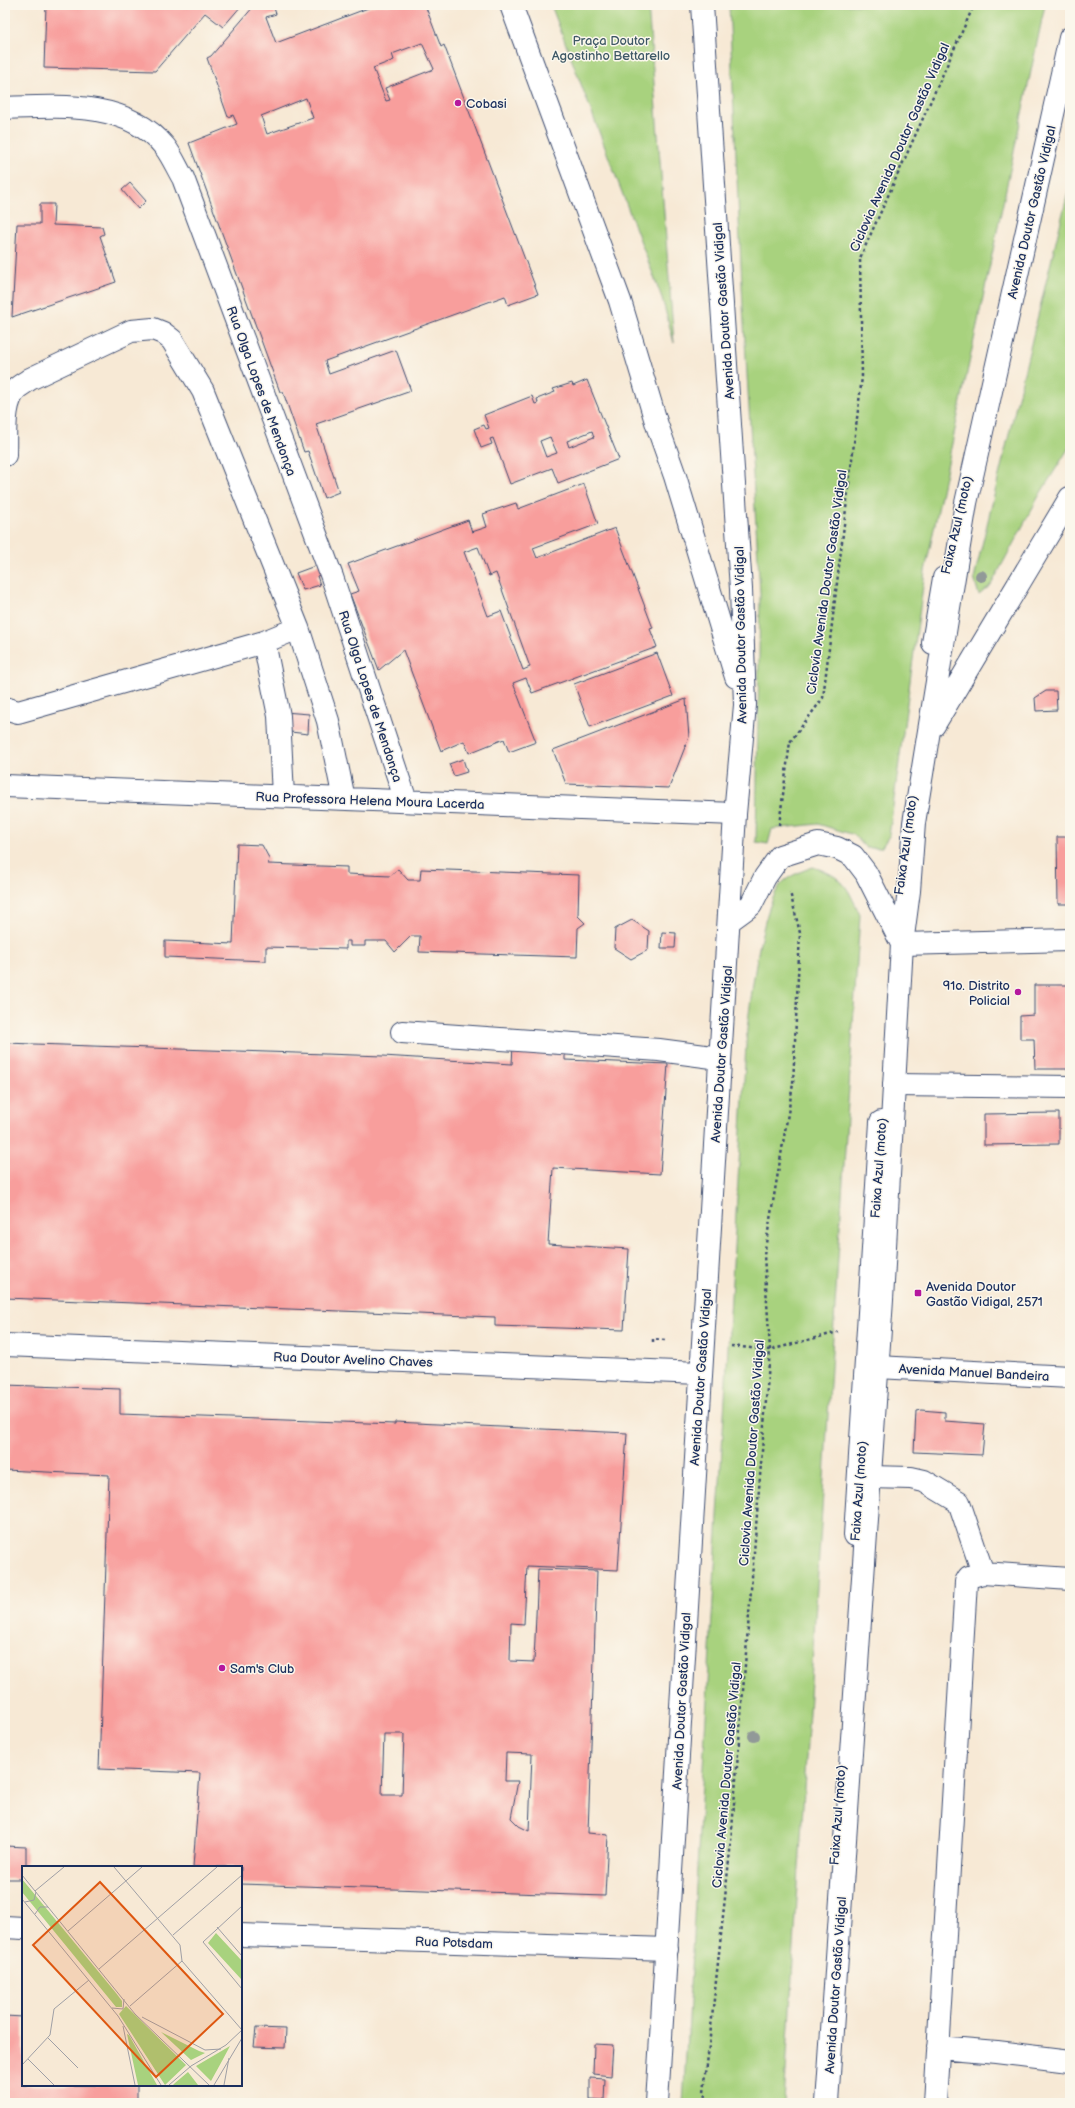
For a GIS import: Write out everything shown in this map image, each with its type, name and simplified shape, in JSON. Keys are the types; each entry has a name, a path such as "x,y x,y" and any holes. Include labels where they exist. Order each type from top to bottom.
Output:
{"main road":[{"path":"511,5 620,301 657,425 675,476 745,705"},
{"name":"Avenida Doutor Gastão Vidigal","path":"657,2103 735,814 745,705 738,541 702,5"},
{"name":"Avenida Doutor Gastão Vidigal","path":"827,2103 877,1367 894,1085 899,938 909,891 914,822 927,736 966,503 1070,38"},
{"name":"Rua Olga Lopes de Mendonça","path":"5,108 64,106 113,113 144,126 165,147 183,178 329,570 406,801"},
{"name":"Faixa Azul (moto)","path":"818,2103 868,1332 899,938 897,899 938,608 1017,257 1024,245"},
{"path":"5,455 6,417 11,398 17,389 30,379 131,331 153,329 163,333 172,340 203,391 298,628 328,721 344,799"},
{"path":"927,736 1070,498"},
{"path":"5,708 18,712 264,642 298,628"},
{"path":"264,642 279,716 283,796"},
{"name":"Rua Professora Helena Moura Lacerda","path":"5,786 735,814"},
{"path":"729,921 751,905 765,877 780,856 818,844 837,848 853,856 866,873 899,938 1070,940"},
{"path":"402,1032 659,1050 720,1058"},
{"path":"894,1085 1070,1086"},
{"name":"Rua Doutor Avelino Chaves","path":"5,1345 700,1373"},
{"name":"Avenida Manuel Bandeira","path":"877,1367 1070,1377"},
{"path":"870,1477 911,1478 924,1481 959,1502 983,1573"},
{"path":"935,2103 966,1582 969,1577 983,1573 1070,1579"},
{"path":"5,1927 22,1928"},
{"name":"Rua Potsdam","path":"242,1935 667,1949"},
{"path":"938,2047 997,2052 1070,2061"}],"path":[{"name":"Ciclovia Avenida Doutor Gastão Vidigal","path":"706,2103 704,2092 731,1842 770,1350 764,1255 793,1084 800,933 780,856 778,835 790,742 823,698 862,377 860,258 974,5"},
{"path":"652,1370 653,1339 770,1350 842,1331 868,1332"}],"green space":[{"name":"Praça Doutor Agostinho Bettarello","path":"551,5 648,5 674,343 662,298"},
{"path":"729,5 1045,5 925,571 889,836 881,848 866,848 854,835 818,824 772,829 768,844 756,842 760,593 743,307"},
{"path":"1070,184 1070,446 1040,494 991,585 979,595 974,578"},
{"path":"813,867 832,875 843,884 852,897 860,915 784,2103 683,2103 747,1029 754,974 762,932 774,897 781,884 788,878"}],"building":[{"path":"46,5 242,5 223,27 205,13 155,71 44,68"},
{"path":"252,5 273,5 276,14 266,17 276,43 376,5 425,5 441,47 444,45 538,294 508,305 505,296 325,361 329,374 396,350 411,391 316,424 339,492 324,498 308,451 304,452 283,392 280,392 189,143 237,124 233,115 228,117 207,58 211,56 254,6","holes":["422,43 434,69 385,88 390,100 386,101 373,68 394,60 392,54","306,98 313,118 267,134 261,116"]},
{"path":"130,183 146,201 138,209 122,190"},
{"path":"40,204 54,204 53,225 102,227 104,234 100,236 116,282 12,317 17,224 40,224"},
{"path":"587,380 619,459 558,483 552,468 510,484 493,438 490,439 492,444 481,448 474,429 484,425 486,429 489,428 484,415 532,396 535,404 538,403 537,399 555,392 553,389 572,383 573,386","holes":["592,431 594,437 569,447 567,441","550,437 557,453 546,457 540,441"]},
{"path":"584,484 598,524 533,548 537,558 615,528 653,628 650,629 657,647 532,693 526,678 513,683 536,742 509,752 504,739 469,753 464,741 441,751 403,650 379,670 350,594 359,591 348,564 468,520 472,532 487,527 483,514 516,503 518,509","holes":["478,547 489,576 496,573 530,667 523,670 501,611 488,616 464,552"]},
{"path":"323,563 327,573 317,576 320,585 303,590 296,573"},
{"path":"657,653 673,696 590,727 574,684"},
{"path":"1046,691 1056,691 1057,710 1036,711 1035,698"},
{"path":"686,699 689,737 669,788 566,784 553,750"},
{"path":"284,712 309,714 308,734 282,731"},
{"path":"463,759 467,772 454,776 449,764"},
{"path":"1067,772 1070,772 1070,815 1068,815"},
{"path":"1057,837 1070,837 1070,904 1058,904"},
{"path":"237,844 262,845 269,858 268,864 347,867 347,874 390,876 398,869 408,880 420,880 421,869 579,875 578,916 585,923 578,928 577,957 419,952 420,936 411,936 395,952 386,941 365,941 365,946 350,946 350,941 346,941 346,949 266,947 266,961 165,957 165,941 233,944"},
{"path":"632,920 649,931 648,950 631,959 614,948 615,929"},
{"path":"662,932 676,933 675,948 661,948"},
{"path":"1034,985 1070,985 1070,1069 1035,1069 1034,1039 1020,1039 1020,1016 1034,1015"},
{"path":"5,1043 383,1056 512,1064 513,1045 565,1047 565,1060 668,1064 660,1174 553,1168 548,1244 629,1249 624,1330 495,1326 495,1317 5,1298"},
{"path":"1059,1113 1059,1144 984,1145 984,1114"},
{"path":"5,1385 120,1389 120,1414 395,1424 395,1422 627,1433 618,1570 527,1566 524,1624 511,1623 510,1661 534,1662 538,1569 597,1571 588,1833 608,1835 605,1896 242,1884 242,1866 193,1866 200,1773 99,1769 109,1475 5,1470","holes":["384,1734 404,1734 402,1795 382,1795","506,1753 532,1754 529,1831 519,1826 511,1818 518,1781 505,1781"]},
{"path":"916,1411 945,1412 945,1421 985,1424 982,1455 914,1452"},
{"path":"5,1846 26,1847 26,1866 22,1866 22,1879 5,1879"},
{"path":"5,2016 22,2017 22,2086 137,2086 137,2103 5,2103"},
{"path":"256,2028 286,2029 285,2048 254,2047"},
{"path":"594,2044 613,2045 611,2076 593,2074"},
{"path":"590,2078 605,2079 604,2100 590,2099"}],"place":[{"name":"Cobasi","path":"458,103"},
{"name":"91o. Distrito Policial","path":"1018,992"},
{"name":"Avenida Doutor Gastão Vidigal, 2571","path":"918,1293"},
{"name":"Sam's Club","path":"222,1668"}]}
